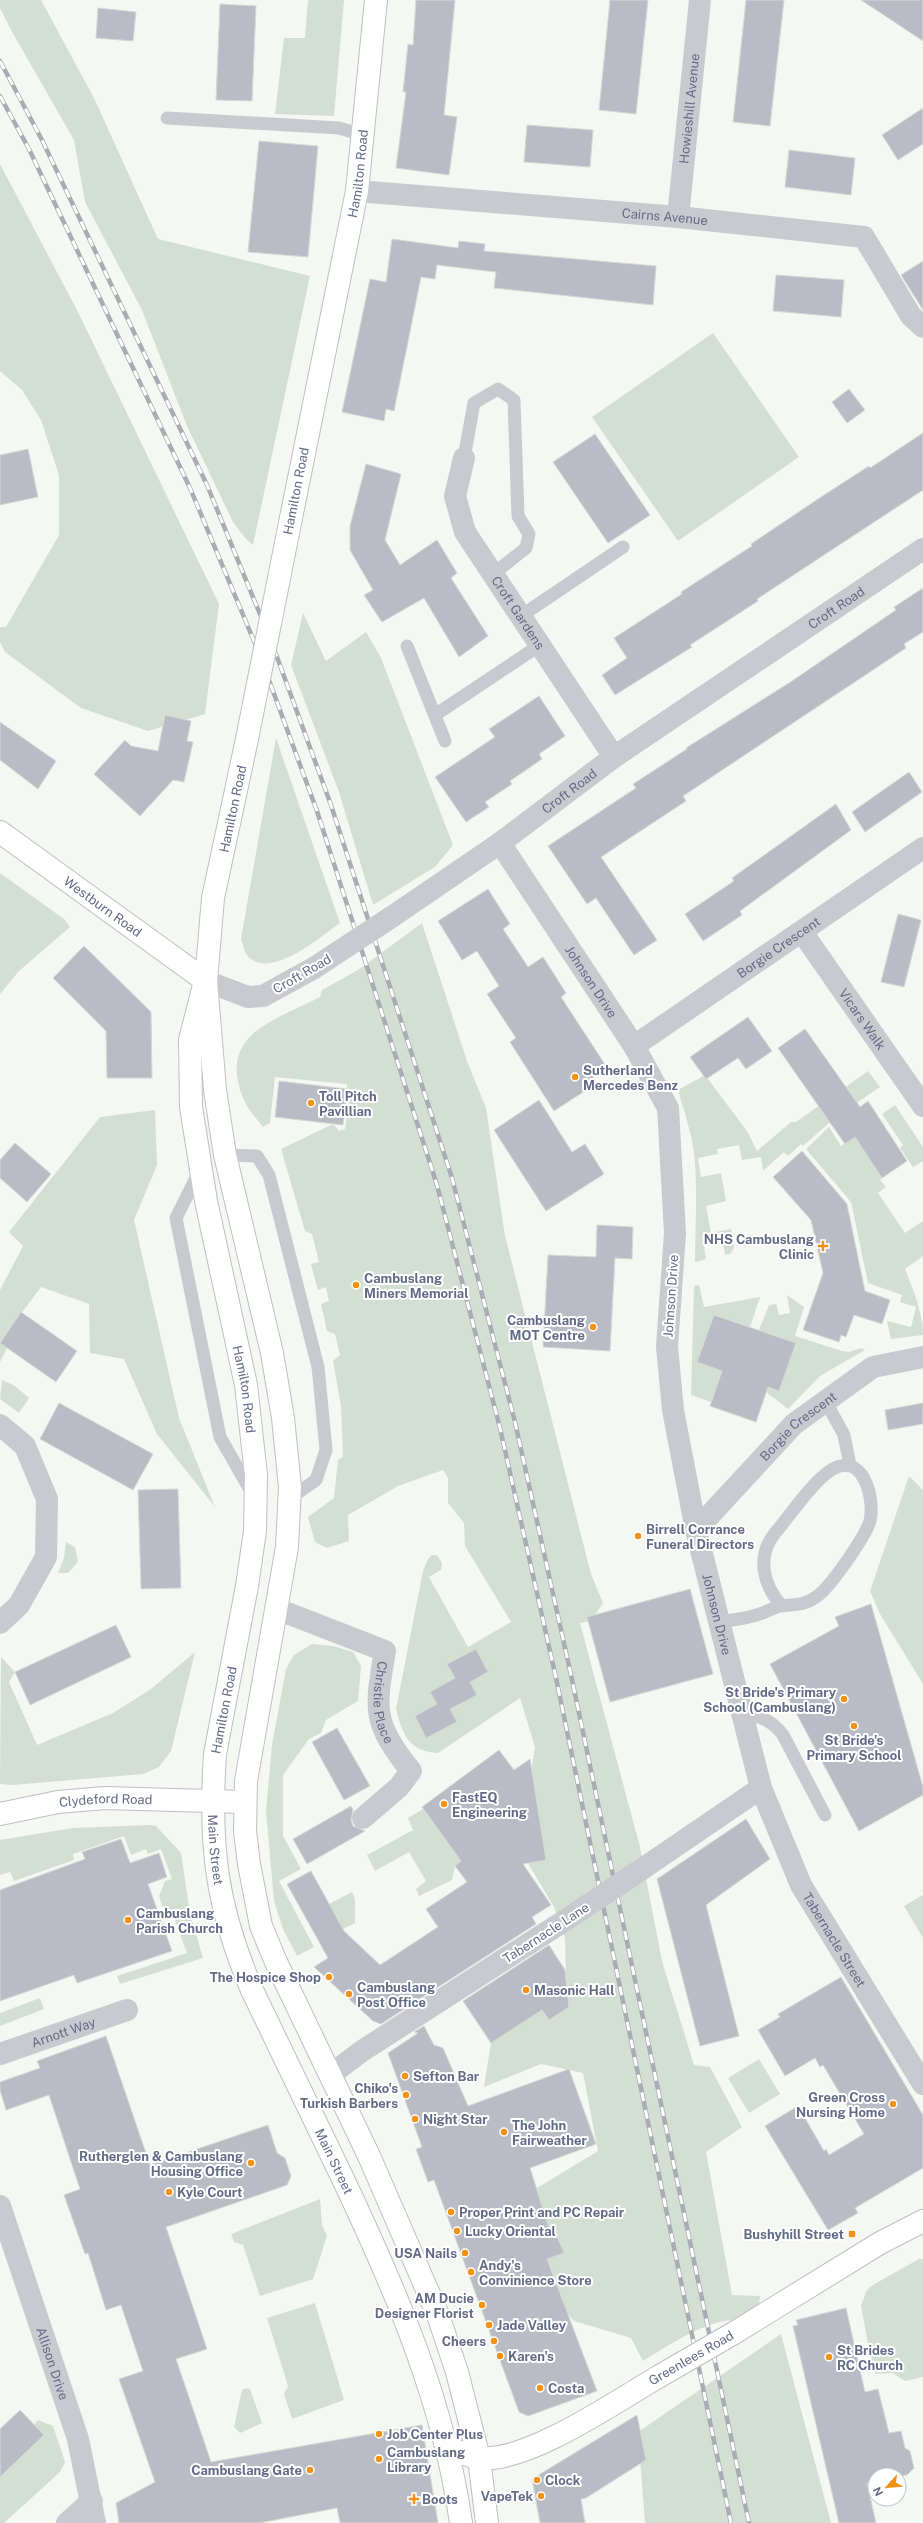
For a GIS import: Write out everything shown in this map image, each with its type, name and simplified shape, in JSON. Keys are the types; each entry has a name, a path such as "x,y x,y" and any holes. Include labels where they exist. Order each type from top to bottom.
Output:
{"main road":[{"name":"Hamilton Road","path":"212,1802 215,1754 254,1539 256,1475 246,1385 200,1170 192,1106 190,1040 206,981 214,898 357,191 376,0"},
{"name":"Westburn Road","path":"0,832 206,981"},
{"name":"Hamilton Road","path":"206,981 215,1090 225,1155 272,1353 283,1418 289,1498 286,1547 277,1610 246,1781 245,1802"},
{"name":"Clydeford Road","path":"0,1814 58,1802 105,1798 245,1802"},
{"name":"Main Street","path":"212,1802 215,1861 224,1913 237,1955 398,2302 432,2392 448,2447 461,2523"},
{"path":"245,1802 245,1831 261,1926 276,1962 369,2156 438,2315 457,2372 479,2458 487,2523"},
{"name":"Greenlees Road","path":"448,2447 479,2458 512,2455 542,2443 734,2333 880,2243 923,2221"}],"street":[{"name":"Howieshill Avenue","path":"678,217 700,0"},
{"name":"Cairns Avenue","path":"357,191 678,217 864,237 911,316 923,327"},
{"name":"Croft Gardens","path":"464,458 455,496 465,532 614,757"},
{"name":"Croft Road","path":"206,981 248,997 263,996 314,968 500,843 614,757 923,550"},
{"name":"Johnson Drive","path":"500,843 634,1046 668,1108 675,1233 667,1347 673,1410 696,1530 743,1711 761,1788"},
{"name":"Borgie Crescent","path":"634,1046 923,848"},
{"name":"Vicars Walk","path":"802,932 923,1106"},
{"name":"Borgie Crescent","path":"696,1530 794,1424 873,1367 923,1357"},
{"path":"0,1425 25,1446 48,1499 46,1557 19,1605 0,1623"},
{"name":"Christie Place","path":"277,1610 386,1651 378,1693 380,1723 393,1748 411,1771 399,1787 363,1818"},
{"name":"Tabernacle Lane","path":"330,2075 362,2051 397,2030 567,1919 761,1788"},
{"name":"Tabernacle Street","path":"761,1788 801,1884 923,2084"},
{"name":"Arnott Way","path":"0,2054 127,2010"},
{"name":"Allison Drive","path":"0,2206 5,2238 78,2439 92,2501 95,2523"},
{"path":"67,2523 92,2501"}],"lane":[{"path":"167,118 339,128 363,135"},
{"path":"464,458 474,404 498,389 514,400 518,516 529,534 526,548 493,574"},
{"path":"521,616 623,547"},
{"path":"435,715 540,645"},
{"path":"407,646 445,741"},
{"path":"225,1155 257,1156 269,1175 318,1367 326,1450 316,1480 289,1498"},
{"path":"200,1170 176,1218 220,1437 255,1498"},
{"path":"826,1402 844,1435 850,1465"},
{"path":"720,1622 752,1616 782,1606 792,1607 815,1598 826,1589 866,1530 870,1521 869,1496 863,1478 856,1468 850,1465 839,1466 819,1481 772,1537 766,1549 762,1567 766,1583 771,1594 782,1606"},
{"path":"743,1711 766,1719 780,1730 825,1816"}],"shaded area":[{"path":"0,0 41,0 94,98 158,239 310,276 253,545 245,538 233,522 187,426 142,310 85,202 74,140 11,30 0,8"},
{"path":"308,0 344,0 334,116 275,114 284,38 305,38"},
{"path":"0,164 78,312 219,604 205,714 148,731 81,708 5,652 0,642 0,627 6,627 59,535 59,475 41,420 22,390 0,371"},
{"path":"713,333 799,457 678,541 592,417"},
{"path":"303,613 326,661 366,632 381,658 453,845 435,867 373,905 339,792 291,665"},
{"path":"276,738 340,923 294,955 280,961 267,963 256,962 246,954 241,939"},
{"path":"0,873 64,919 70,927 19,971 0,994"},
{"path":"422,923 467,1061 486,1108 505,1236 591,1574 603,1603 591,1621 580,1623 640,1847 662,1961 694,2065 710,2067 742,2127 706,2152 732,2295 760,2296 758,2311 745,2320 732,2320 705,2327 679,2339 643,2361 631,2338 574,2321 534,2277 503,2205 542,2185 598,2151 583,2073 541,2064 484,2087 491,2043 542,2010 549,2020 569,2007 566,1976 565,1938 554,1907 519,1848 535,1747 520,1698 438,1753 420,1749 409,1740 401,1727 396,1709 423,1571 428,1559 432,1555 437,1555 442,1563 441,1570 429,1577 468,1647 511,1622 465,1546 464,1523 448,1503 448,1478 443,1470 398,1486 348,1515 349,1541 327,1548 315,1542 308,1517 334,1498 338,1460 343,1457 341,1406 333,1361 340,1355 335,1334 327,1331 321,1304 329,1301 326,1287 318,1290 311,1264 319,1262 312,1234 305,1231 281,1149 333,1124 339,1131 345,1129 350,1099 346,1082 346,1084 275,1077 270,1123 263,1127 246,1104 237,1078 238,1059 244,1045 254,1033 268,1023 320,997 322,990 358,970"},
{"path":"868,1071 880,1087 837,1116 803,1146 801,1144 788,1156 784,1152 763,1171 761,1157 742,1160 739,1145 717,1149 718,1154 698,1158 701,1177 721,1173 726,1201 706,1206 711,1233 731,1229 734,1248 730,1254 725,1255 722,1236 703,1240 706,1259 695,1262 696,1194 694,1153 678,1090 705,1075 747,1131 757,1151 791,1122 796,1122"},
{"path":"895,1105 923,1147 923,1161 913,1167 900,1148 903,1145 882,1114"},
{"path":"155,1110 157,1165 134,1220 179,1418 215,1507 157,1434 124,1359 90,1353 89,1304 41,1287 0,1342 0,1290 23,1246 9,1232 100,1117"},
{"path":"829,1127 841,1146 855,1137 882,1178 880,1180 886,1187 878,1193 905,1233 923,1221 923,1256 905,1269 919,1310 923,1326 923,1335 891,1339 887,1321 911,1327 916,1307 900,1302 902,1295 868,1283 851,1202 806,1149"},
{"path":"699,1285 704,1307 760,1297 750,1327 714,1315 698,1362 722,1371 711,1402 691,1395 694,1286"},
{"path":"787,1295 804,1307 795,1336 842,1351 849,1352 861,1348 865,1350 820,1376 788,1409 766,1392 759,1330 769,1305 776,1304 779,1315 790,1313"},
{"path":"0,1342 7,1348 0,1362"},
{"path":"2,1380 15,1386 29,1398 19,1413 0,1399"},
{"path":"909,1476 923,1490 923,1684 880,1614 870,1591"},
{"path":"66,1542 75,1547 78,1562 68,1573 58,1573 64,1558"},
{"path":"312,1644 333,1646 353,1652 361,1666 358,1701 326,1720 321,1733 309,1739 283,1775 283,1836 301,1869 279,1881 314,1947 297,1956 283,1929 274,1901 266,1811 272,1745 286,1669 294,1655"},
{"path":"195,1652 171,1751 159,1767 143,1774 13,1785 0,1784 1,1657 15,1672 9,1682 37,1745 113,1713 151,1689"},
{"path":"423,1809 461,1861 455,1866 452,1880 419,1896 416,1889 426,1881 409,1852 375,1871 367,1855 413,1830 408,1818"},
{"path":"156,1826 181,1853 190,1914 203,1958 120,1984 117,1976 187,1953 174,1918 167,1920 159,1896 165,1881 172,1879 161,1849 148,1854 146,1849 131,1855 124,1836 73,1854 74,1860 14,1881 10,1872 0,1875 0,1840 73,1828"},
{"path":"352,1892 355,1899 355,1923 343,1929 329,1904"},
{"path":"923,1895 923,1938 904,1906"},
{"path":"40,1998 44,2009 0,2026 0,2013"},
{"path":"759,2059 780,2094 749,2113 728,2078"},
{"path":"320,2199 322,2225 327,2236 313,2279 260,2296 243,2245 234,2242 231,2234"},
{"path":"919,2259 923,2259 923,2377 905,2381 892,2373 876,2374 873,2370 861,2306 866,2292 871,2286"},
{"path":"315,2303 344,2400 292,2419 284,2394 288,2386 267,2318"},
{"path":"781,2334 831,2523 645,2523 638,2432"},
{"path":"246,2388 250,2389 262,2423 240,2433 234,2427 242,2390"},
{"path":"38,2420 53,2426 65,2462 60,2472 4,2523 0,2523 0,2477 44,2435 34,2425"}],"building":[{"path":"416,0 455,0 444,115 457,117 449,175 396,168 406,92 403,92 408,44 413,45"},
{"path":"610,0 648,0 636,114 599,110"},
{"path":"746,0 784,0 770,126 733,122"},
{"path":"861,0 923,0 923,41"},
{"path":"220,4 256,6 252,101 216,100"},
{"path":"98,8 136,12 133,41 96,38"},
{"path":"923,108 923,144 898,160 882,135"},
{"path":"527,125 593,130 590,167 524,162"},
{"path":"259,141 318,146 308,257 248,252"},
{"path":"789,150 855,158 851,195 785,187"},
{"path":"392,239 458,248 459,241 485,244 484,251 656,266 653,305 494,288 496,272 437,265 435,279 421,277 394,411 386,409 384,421 342,412 370,279 386,282"},
{"path":"923,261 923,310 901,275"},
{"path":"776,275 844,280 841,317 773,311"},
{"path":"849,389 865,410 847,423 832,402"},
{"path":"923,433 923,490 757,599 758,601 690,645 692,647 615,695 602,675 627,658 614,638 682,594 681,592 752,546 751,544 818,499 869,466 870,468"},
{"path":"595,434 650,515 608,543 553,462"},
{"path":"28,449 38,497 0,505 0,455"},
{"path":"366,464 401,474 385,540 400,565 437,540 457,573 451,578 488,636 459,657 424,598 382,622 364,595 373,590 350,550 350,526"},
{"path":"923,588 923,632 904,644 906,648 683,796 686,801 601,857 657,940 634,955 596,898 587,904 548,846 636,788 633,784 687,749 686,748 792,681 896,610 894,607"},
{"path":"539,696 565,736 539,754 542,759 510,781 512,784 485,802 489,807 466,822 435,777 495,737 489,729"},
{"path":"165,715 191,721 187,741 193,742 184,782 173,780 140,816 94,774 125,740 131,746 158,751"},
{"path":"0,722 56,761 38,789 0,760"},
{"path":"909,772 922,792 865,832 852,812"},
{"path":"836,804 851,830 740,911 742,915 703,941 685,914 734,881 732,878"},
{"path":"488,889 510,924 503,929 528,967 543,957 566,993 561,997 606,1066 592,1075 597,1083 554,1111 510,1042 516,1038 487,994 499,986 477,951 462,960 438,921"},
{"path":"898,914 921,920 904,987 881,982"},
{"path":"84,946 151,1012 152,1078 107,1078 106,1031 53,978"},
{"path":"748,1017 772,1051 746,1069 738,1058 706,1079 690,1057"},
{"path":"805,1029 860,1107 868,1101 907,1161 882,1178 855,1137 845,1144 778,1048"},
{"name":"Toll Pitch Pavillian","path":"279,1081 347,1089 343,1125 275,1117"},
{"path":"539,1100 572,1152 585,1144 604,1174 546,1211 494,1130"},
{"path":"15,1143 51,1174 27,1202 0,1178 0,1160"},
{"path":"802,1151 847,1204 865,1291 890,1300 882,1324 854,1315 846,1337 841,1335 839,1342 803,1330 823,1273 811,1220 773,1177"},
{"path":"597,1225 633,1227 632,1259 615,1258 610,1351 543,1347 548,1255 596,1257"},
{"path":"21,1312 77,1351 56,1382 0,1343"},
{"path":"714,1315 796,1343 779,1391 768,1387 756,1422 710,1406 722,1371 697,1362"},
{"path":"59,1403 153,1454 133,1490 40,1439"},
{"path":"923,1403 923,1424 888,1430 885,1410"},
{"path":"178,1489 181,1588 141,1589 138,1490"},
{"path":"690,1589 713,1674 610,1702 587,1617"},
{"name":"St Bride's Primary School","path":"871,1604 923,1787 923,1795 859,1831 770,1664 839,1626 835,1617"},
{"path":"116,1625 131,1657 30,1705 15,1672"},
{"path":"476,1649 488,1672 470,1682 477,1695 450,1709 457,1722 426,1738 415,1716 437,1704 430,1692 455,1678 447,1664"},
{"path":"337,1728 370,1786 344,1800 312,1742"},
{"path":"499,1750 514,1770 530,1759 546,1860 523,1864 551,1905 532,1917 536,1924 381,2024 373,2021 314,1967 328,1958 287,1884 311,1871 344,1931 380,1965 438,1927 426,1909 467,1882 455,1866 461,1861 422,1807"},
{"path":"351,1806 353,1810 351,1820 353,1826 365,1831 307,1864 293,1839"},
{"path":"746,1819 770,1859 706,1905 739,2036 700,2046 657,1879"},
{"name":"Cambuslang Parish Church","path":"121,1839 130,1863 159,1853 167,1877 148,1884 172,1951 77,1983 74,1975 0,2001 0,1890 85,1859 82,1852"},
{"name":"Masonic Hall","path":"549,1945 565,1970 569,2007 549,2020 542,2010 491,2043 463,2001"},
{"name":"Green Cross Nursing Home","path":"841,1977 923,2115 923,2168 855,2208 858,2213 828,2230 765,2126 798,2106 824,2151 826,2149 829,2155 864,2134 823,2065 820,2067 815,2058 785,2076 758,2030 780,2017 778,2014"},
{"path":"424,2026 434,2045 443,2048 468,2106 569,2069 596,2144 530,2168 549,2228 553,2227 564,2253 547,2259 597,2391 528,2416 519,2412 434,2180 428,2182 416,2149 422,2147 388,2053 418,2033 414,2032"},
{"path":"106,2036 150,2165 268,2125 277,2153 285,2158 291,2176 287,2185 166,2227 207,2349 176,2359 211,2462 422,2425 438,2523 340,2523 337,2508 259,2523 119,2523 116,2503 155,2482 119,2379 143,2371 121,2305 106,2310 88,2253 85,2254 64,2195 80,2189 49,2095 6,2110 0,2090 0,2082 40,2068 37,2061"},
{"path":"846,2308 865,2392 878,2389 889,2433 901,2431 905,2448 910,2451 914,2468 907,2475 907,2467 867,2467 867,2507 872,2507 876,2523 839,2523 793,2326 798,2325 796,2320"},
{"path":"20,2410 44,2435 0,2477 0,2429"},
{"path":"637,2415 646,2460 586,2498 581,2499 585,2523 540,2523 532,2479"}],"railway":[{"path":"0,61 42,140 207,485 273,646 331,805 452,1178 515,1422 571,1675 749,2523"},
{"path":"0,96 29,149 190,488 259,653 317,811 437,1185 500,1428 556,1678 731,2523"}],"place":[{"name":"Sutherland Mercedes Benz","path":"575,1077"},
{"name":"Toll Pitch Pavillian","path":"311,1103"},
{"name":"NHS Cambuslang Clinic","path":"823,1246"},
{"name":"Cambuslang Miners Memorial","path":"356,1285"},
{"name":"Cambuslang MOT Centre","path":"593,1327"},
{"name":"Birrell Corrance Funeral Directors","path":"638,1536"},
{"name":"St Bride's Primary School (Cambuslang)","path":"844,1699"},
{"name":"St Bride's Primary School","path":"854,1726"},
{"name":"FastEQ Engineering","path":"444,1804"},
{"name":"Cambuslang Parish Church","path":"128,1920"},
{"name":"The Hospice Shop","path":"329,1977"},
{"name":"Masonic Hall","path":"526,1990"},
{"name":"Cambuslang Post Office","path":"349,1994"},
{"name":"Sefton Bar","path":"405,2076"},
{"name":"Chiko's Turkish Barbers","path":"406,2095"},
{"name":"Green Cross Nursing Home","path":"893,2104"},
{"name":"Night Star","path":"415,2119"},
{"name":"The John Fairweather","path":"504,2132"},
{"name":"Rutherglen & Cambuslang Housing Office","path":"251,2163"},
{"name":"Kyle Court","path":"169,2192"},
{"name":"Proper Print and PC Repair","path":"451,2212"},
{"name":"Lucky Oriental","path":"457,2231"},
{"name":"Bushyhill Street","path":"852,2234"},
{"name":"USA Nails","path":"465,2253"},
{"name":"Andy's Convinience Store","path":"471,2272"},
{"name":"AM Ducie Designer Florist","path":"482,2305"},
{"name":"Jade Valley","path":"489,2325"},
{"name":"Cheers","path":"494,2341"},
{"name":"Karen's","path":"500,2356"},
{"name":"St Brides RC Church","path":"829,2357"},
{"name":"Costa","path":"540,2388"},
{"name":"Job Center Plus","path":"379,2434"},
{"name":"Cambuslang Library","path":"379,2459"},
{"name":"Cambuslang Gate","path":"310,2470"},
{"name":"Clock","path":"537,2480"},
{"name":"VapeTek","path":"541,2496"},
{"name":"Boots","path":"414,2499"}]}
